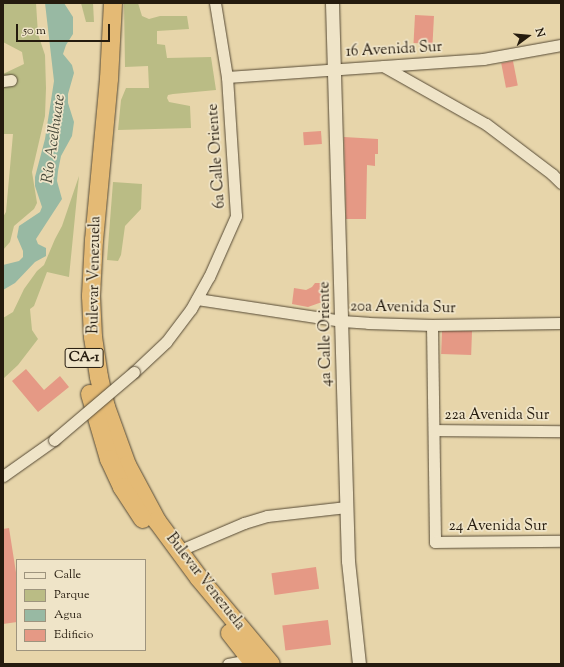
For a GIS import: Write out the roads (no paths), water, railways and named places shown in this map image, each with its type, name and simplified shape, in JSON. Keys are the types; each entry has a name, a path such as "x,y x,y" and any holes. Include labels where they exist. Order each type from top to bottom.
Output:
{"highway":[{"name":"Bulevar Venezuela","path":"101,3 100,39 80,289 83,352 92,403 109,459 122,487 175,565 251,660"},
{"name":"Bulevar Venezuela","path":"113,3 109,79 94,240 92,296 93,337 99,377 106,407 127,465 157,521 178,551 271,664"}],"street":[{"name":"6a Calle Oriente","path":"3,476 54,440 134,372 166,342 186,317 209,277 236,216 227,77 215,3"},
{"name":"4a Calle Oriente","path":"332,3 348,561 359,664"},
{"name":"16 Avenida Sur","path":"227,77 335,68 483,59 561,45"},
{"path":"383,66 486,124 561,182"},
{"name":"20a Avenida Sur","path":"197,299 342,321 432,325 561,322"},
{"path":"432,325 434,430"},
{"name":"22a Avenida Sur","path":"434,430 561,431"},
{"name":"24 Avenida Sur","path":"434,430 435,542 561,542"},
{"path":"178,551 244,523 267,516 346,508"},
{"path":"228,664 251,660"}],"water":[{"name":"Río Acelhuate","path":"45,3 64,3 73,17 73,34 66,45 63,54 72,65 74,73 68,94 68,103 74,122 72,136 61,156 58,171 57,181 62,199 36,239 38,244 46,248 46,256 35,262 15,283 3,290 3,265 19,261 23,257 23,251 17,237 19,226 40,212 42,207 35,186 35,177 45,139 54,81"}]}
